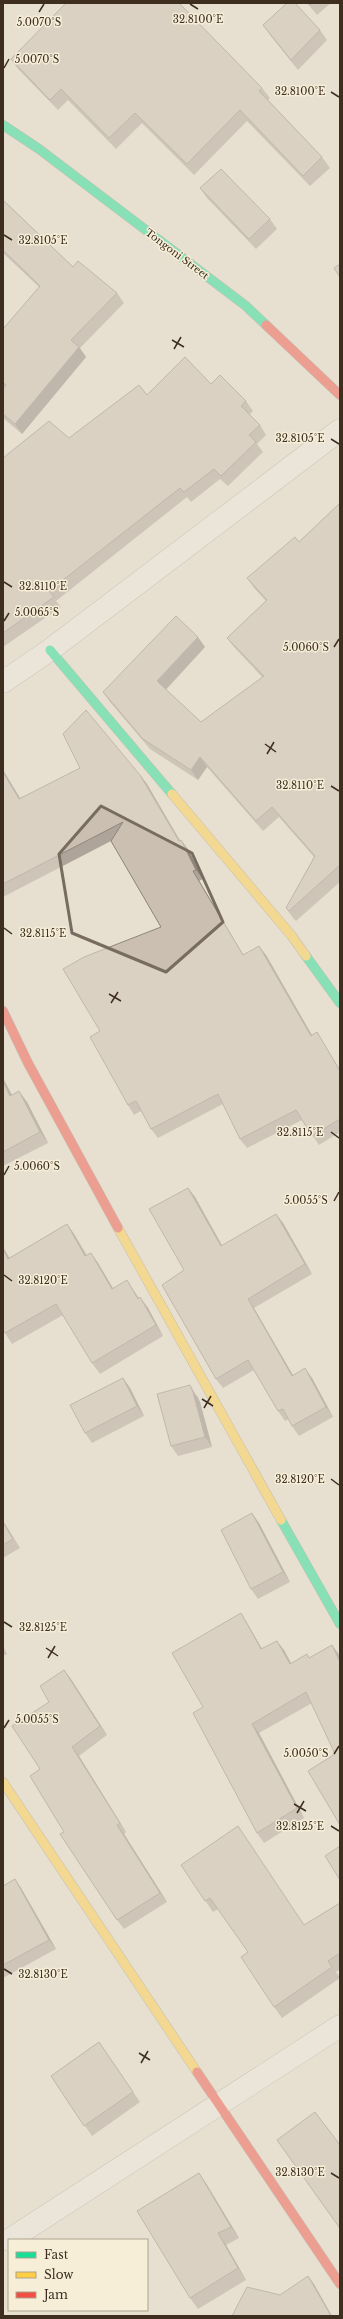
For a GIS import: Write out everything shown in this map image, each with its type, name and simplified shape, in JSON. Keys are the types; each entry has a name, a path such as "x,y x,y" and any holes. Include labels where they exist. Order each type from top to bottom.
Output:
{"street":[{"name":"Tongoni Street","path":"3,125 39,149 246,306 340,395"},
{"path":"3,682 50,650 340,430"},
{"path":"50,650 291,935 340,1003"},
{"path":"3,1011 28,1063 169,1321 340,1624"},
{"path":"3,1782 221,2104 340,2284"},
{"path":"11,2239 340,2026"}],"highlighted area":[{"path":"101,806 192,853 223,922 166,972 72,933 59,854"}],"building":[{"path":"66,3 179,3 262,88 259,91 322,157 303,176 240,110 187,164 135,113 109,138 61,89 50,100 11,59"},
{"path":"287,3 295,3 320,30 291,60 263,25"},
{"path":"221,169 270,219 249,239 200,188"},
{"path":"3,200 73,267 78,261 117,293 71,340 79,347 15,424 3,414 3,389 6,385 3,382 3,329 40,286 3,250"},
{"path":"340,264 340,277 334,268"},
{"path":"185,357 211,384 220,375 246,401 241,406 260,425 249,435 256,442 221,476 214,469 184,492 180,488 49,591 54,597 3,633 3,458 49,421 69,438 139,385 147,395"},
{"path":"340,503 340,865 289,911 286,908 315,856 272,807 256,821 200,757 191,770 143,739 103,692 176,616 198,637 157,681 201,722 264,676 227,638 267,600 247,578 295,537 299,542"},
{"path":"86,710 140,775 179,841 181,840 196,870 193,871 243,955 259,946 311,1036 317,1032 340,1071 340,1119 312,1136 296,1110 240,1139 218,1094 151,1129 136,1101 128,1105 90,1037 100,1031 63,969 84,957 161,927 111,841 123,822 3,884 3,772 19,799 80,768 63,734"},
{"path":"3,1082 10,1096 19,1091 40,1132 3,1152"},
{"path":"188,1188 221,1246 276,1214 305,1264 248,1299 292,1376 305,1368 326,1407 292,1426 283,1409 278,1411 248,1360 216,1379 162,1285 184,1270 149,1209"},
{"path":"67,1224 85,1256 91,1253 112,1289 127,1280 138,1299 140,1297 156,1325 92,1363 56,1304 5,1333 3,1330 3,1249 8,1259"},
{"path":"123,1378 137,1406 85,1433 70,1405"},
{"path":"190,1385 205,1437 171,1446 157,1394"},
{"path":"252,1513 283,1572 251,1589 221,1530"},
{"path":"3,1522 13,1539 3,1545"},
{"path":"241,1613 261,1649 277,1641 290,1664 307,1654 309,1658 332,1645 340,1662 340,1825 308,1771 335,1754 306,1692 252,1724 297,1808 257,1833 193,1713 203,1707 172,1653"},
{"path":"64,1670 100,1726 72,1747 120,1823 117,1825 160,1893 117,1920 60,1834 64,1832 30,1776 40,1769 12,1726 49,1702 40,1686"},
{"path":"238,1826 304,1925 340,1903 340,1953 328,1961 332,1967 274,2007 241,1957 248,1952 210,1898 205,1901 181,1865"},
{"path":"340,1846 340,1880 325,1856"},
{"path":"15,1879 49,1940 3,1965 3,1886"},
{"path":"99,2042 133,2092 84,2126 51,2076"},
{"path":"315,2112 340,2145 340,2227 277,2140"},
{"path":"199,2173 231,2227 218,2233 238,2268 190,2298 137,2211"},
{"path":"308,2276 331,2316 232,2316 247,2287 280,2295"}],"traffic: fast":[{"path":"3,125 39,149 246,306 266,325"},
{"path":"50,650 172,794"},
{"path":"306,956 340,1003"},
{"path":"281,1520 340,1624"}],"traffic: slow":[{"path":"172,794 291,935 306,956"},
{"path":"118,1228 281,1520"},
{"path":"3,1782 197,2072"}],"traffic: jam":[{"path":"266,325 340,395"},
{"path":"3,1011 28,1063 118,1228"},
{"path":"197,2072 340,2284"}]}
